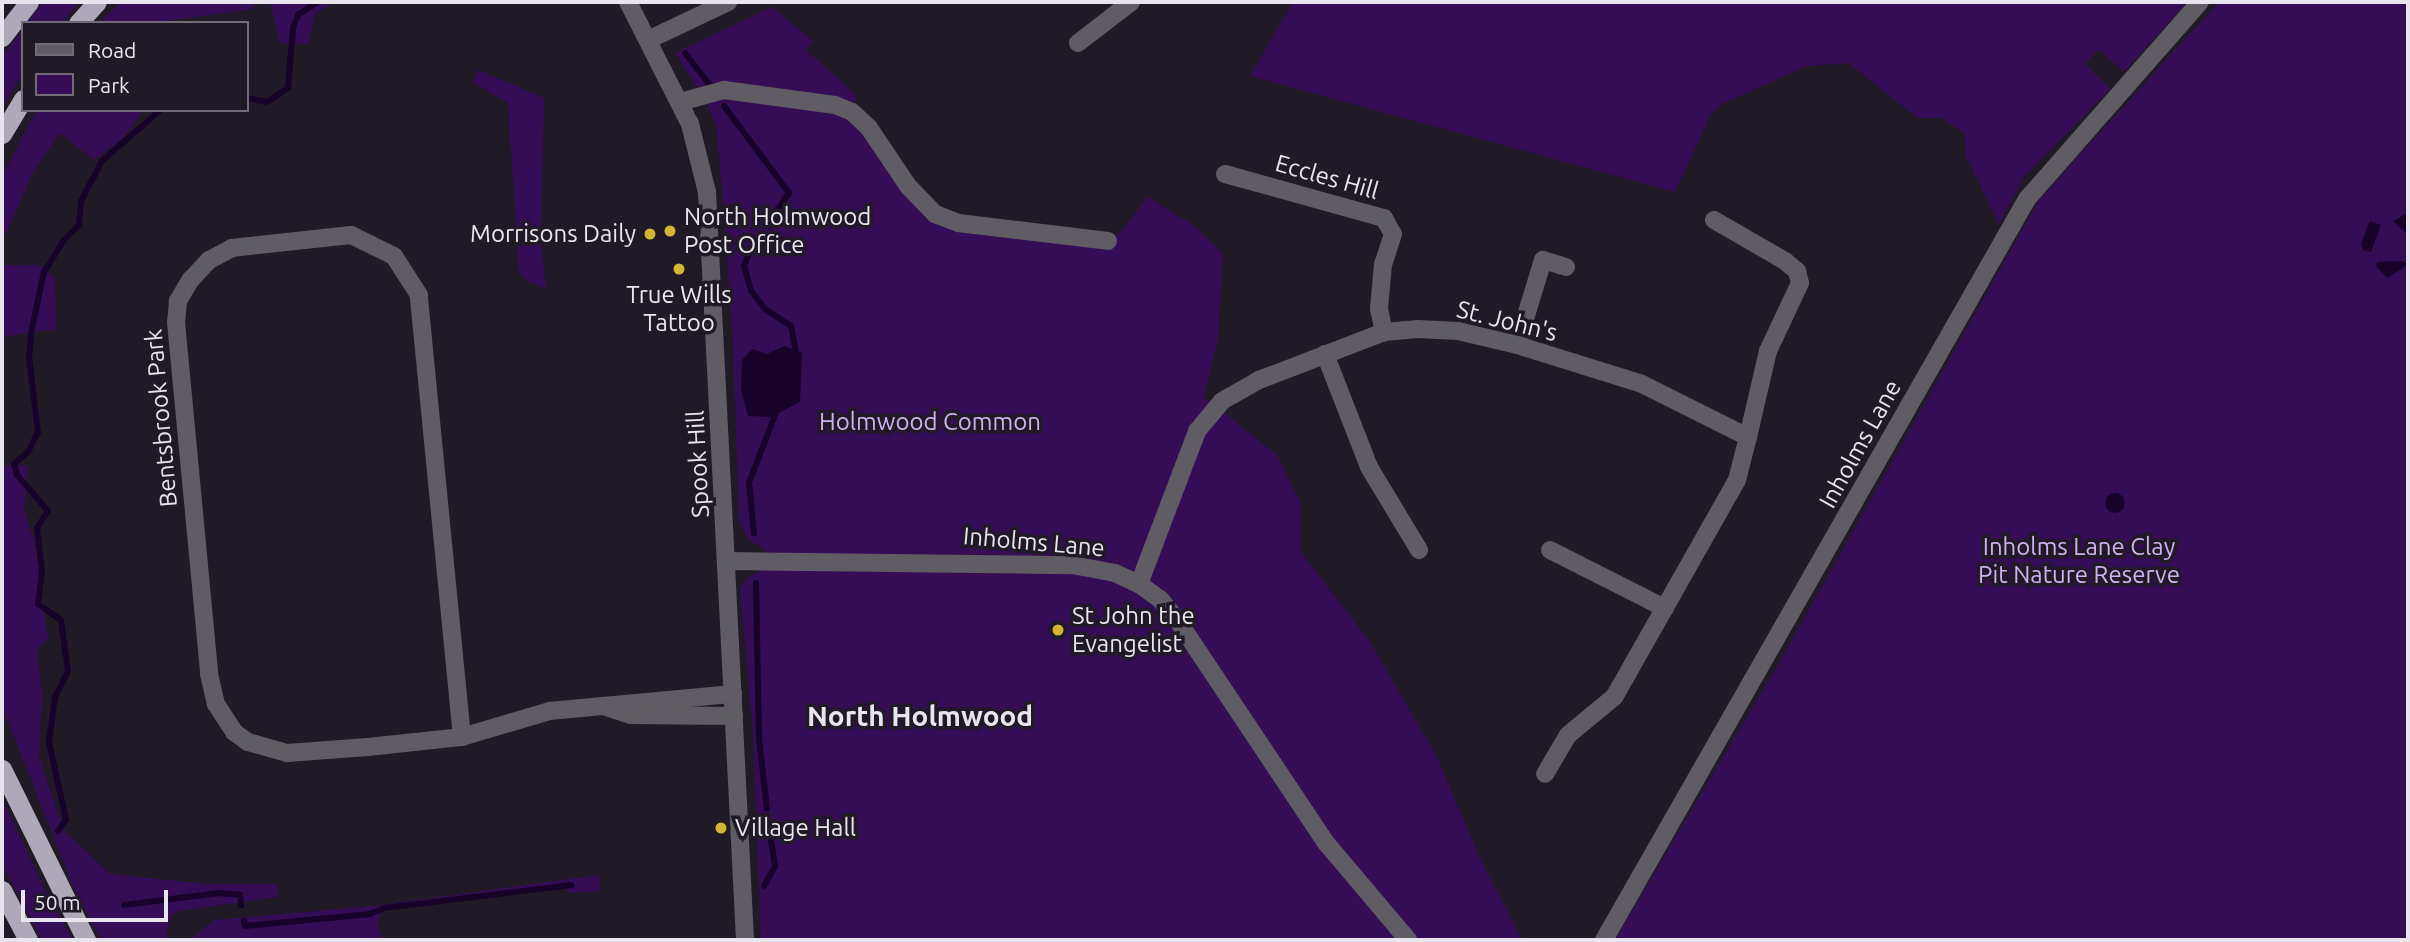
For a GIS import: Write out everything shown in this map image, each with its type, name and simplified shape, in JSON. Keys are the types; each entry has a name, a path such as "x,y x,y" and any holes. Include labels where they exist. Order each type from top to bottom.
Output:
{"highway":[{"path":"2,37 29,2"},
{"path":"80,21 97,2"},
{"path":"2,134 21,102"},
{"path":"2,769 86,940"},
{"path":"2,890 28,940"}],"street":[{"name":"Spook Hill","path":"628,2 680,102 700,155 707,192 745,940"},
{"path":"648,40 727,2"},
{"path":"1078,43 1130,2"},
{"name":"Inholms Lane","path":"1604,940 2026,199 2200,2"},
{"path":"680,102 724,90 835,105 852,112 869,128 908,186 936,214 958,223 1108,241"},
{"name":"Eccles Hill","path":"1225,174 1384,218 1393,234 1383,264 1378,309 1384,332"},
{"path":"1545,774 1568,735 1614,697 1737,480 1768,351 1800,283 1797,271 1785,261 1714,220"},
{"name":"Bentsbrook Park","path":"462,737 419,295 394,256 351,234 232,248 209,260 191,279 178,301 176,322 209,674 216,704 247,742 288,753 462,737 550,711 606,708 625,701 733,694"},
{"path":"1517,345 1544,260 1566,267"},
{"name":"St. John's","path":"1139,584 1197,431 1222,401 1259,380 1384,332 1458,331 1517,345 1642,384 1748,437"},
{"path":"1325,354 1369,467 1419,550"},
{"path":"1550,550 1665,608"},
{"name":"Inholms Lane","path":"727,561 1072,565 1115,573 1139,584 1160,599 1178,621 1327,844 1408,940"},
{"name":"Bentsbrook Park","path":"606,708 630,715 734,716"}],"green space":[{"path":"43,2 79,2 64,21 29,21"},
{"path":"121,2 270,2 254,4 254,9 166,21 101,21"},
{"path":"270,2 334,2 314,15 309,44 280,43"},
{"path":"1293,2 2187,2 2124,72 2099,49 2085,64 2110,89 2024,177 1999,224 1966,156 1965,134 1942,118 1917,118 1849,63 1807,66 1722,104 1710,116 1675,192 1250,76"},
{"name":"Inholms Lane Clay Pit Nature Reserve","path":"2219,2 2408,2 2408,940 1615,940 1782,658 2039,200"},
{"name":"Holmwood Common","path":"772,7 813,41 806,50 857,96 846,120 862,132 927,220 955,230 1110,245 1148,197 1196,227 1223,254 1218,338 1204,397 1277,455 1300,502 1301,552 1370,642 1437,757 1479,856 1522,940 761,940 753,732 740,588 748,577 767,568 765,549 750,541 739,522 733,341 717,128 706,101 675,53"},
{"path":"21,31 21,76 2,108 2,58"},
{"path":"478,70 544,98 541,241 546,289 528,282 519,272 508,103 472,82"},
{"path":"36,112 142,112 123,138 94,160 60,133 33,172 2,243 2,177"},
{"path":"2,257 4,265 39,265 55,278 56,329 2,337"},
{"path":"28,465 24,511 34,540 48,639 37,649 42,694 39,757 64,830 110,874 206,884 277,884 278,897 179,911 171,916 165,940 101,940 73,886 2,706 2,466"},
{"path":"2,798 44,888 73,940 42,940 2,864"},
{"path":"599,875 600,891 569,893 563,886 383,911 377,922 383,940 190,940 214,920 373,906"}],"shaded area":[{"path":"2408,213 2408,235 2393,221"},
{"path":"2370,221 2381,225 2371,252 2363,250 2361,243"},
{"path":"2403,261 2408,265 2387,278 2376,266 2377,262"},
{"path":"784,346 802,353 800,402 771,417 748,416 741,390 742,360 752,349 767,354"},
{"path":"2111,493 2119,493 2125,503 2119,513 2111,513 2105,507 2105,499"}],"waterway":[{"path":"248,98 267,102 288,88 293,28 298,15 317,2"},
{"path":"685,53 710,85"},
{"path":"724,106 789,193 766,226"},
{"path":"58,831 66,820 49,742 55,697 68,671 61,620 38,604 42,571 37,528 48,511 17,475 14,464 28,452 38,432 29,358 31,333 44,272 63,241 79,225 81,201 102,161 158,112"},
{"path":"753,243 744,266 751,291 765,309 791,326 797,358"},
{"path":"754,533 749,483 778,407"},
{"path":"756,583 759,738 767,809"},
{"path":"764,886 775,866 771,841"},
{"path":"244,921 245,926 370,914 384,908 572,885"},
{"path":"124,905 219,893 240,895 241,905"}],"place":[{"name":"North Holmwood Post Office","path":"670,231"},
{"name":"Morrisons Daily","path":"650,234"},
{"name":"True Wills Tattoo","path":"679,269"},
{"name":"St John the Evangelist","path":"1058,630"},
{"name":"Village Hall","path":"721,828"}],"district":[{"name":"North Holmwood","path":"920,716"}]}
